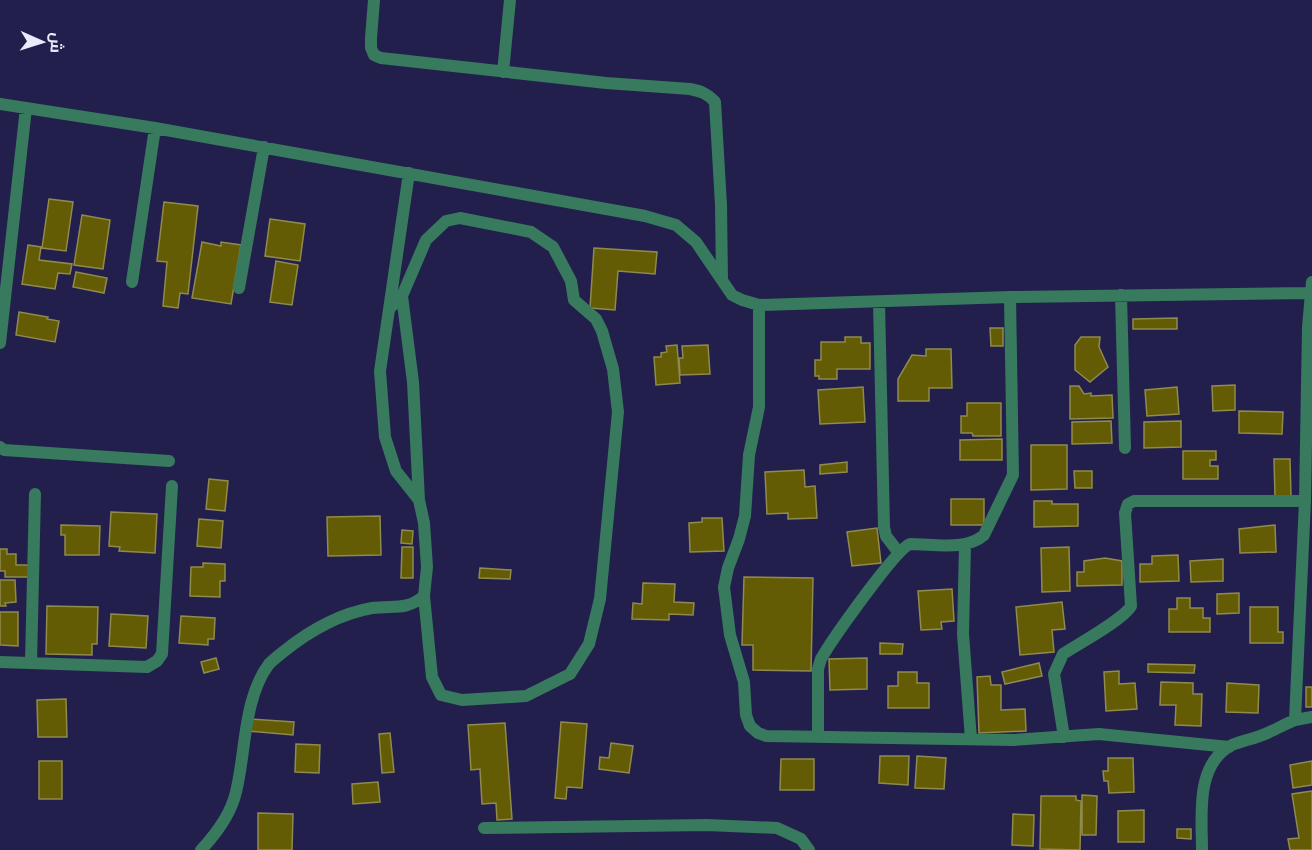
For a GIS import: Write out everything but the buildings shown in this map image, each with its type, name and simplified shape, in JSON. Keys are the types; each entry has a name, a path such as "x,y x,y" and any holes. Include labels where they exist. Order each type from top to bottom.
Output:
{"street":[{"path":"374,0 371,48 374,55 381,58 430,65 690,89 702,91 710,96 715,102 721,205 722,282"},
{"path":"503,72 510,0"},
{"path":"0,104 264,147 645,216 676,225 696,242 732,295 759,305 1121,295 1311,287 1305,501 1295,720"},
{"path":"0,343 26,108"},
{"path":"132,282 154,128"},
{"path":"239,288 264,147"},
{"path":"409,173 380,371 385,436 396,471 419,500"},
{"path":"389,309 402,296 426,240 446,221 460,218 531,232 553,247 571,281 574,300 596,319 602,331 613,369 618,412 600,599 589,645 570,674 526,696 462,700 441,695 432,677 424,596 427,567 424,523 419,500 414,382 402,296"},
{"path":"1121,295 1125,448"},
{"path":"818,736 818,669 830,644 898,553 910,544 965,545 976,542 984,535 1013,475 1010,297"},
{"path":"879,302 884,528 886,536 898,553"},
{"path":"759,305 759,407 749,455 745,516 724,587 730,635 744,682 746,715 750,726 758,733 766,736 1014,740 1099,734 1229,747 1265,735 1295,720 1312,717"},
{"path":"0,447 4,450 170,461"},
{"path":"0,662 147,667 157,662 162,654 172,486"},
{"path":"31,662 35,494"},
{"path":"1064,737 1054,674 1057,662 1063,654 1116,620 1131,606 1125,513 1128,504 1134,501 1305,501"},
{"path":"965,545 963,634 971,739"},
{"path":"201,850 215,835 232,805 236,792 245,726 259,681 270,663 302,637 329,621 372,608 408,606 424,596"},
{"path":"1202,850 1203,793 1206,777 1213,762 1229,747"},
{"path":"484,828 707,825 777,828 801,839 809,850"}]}
